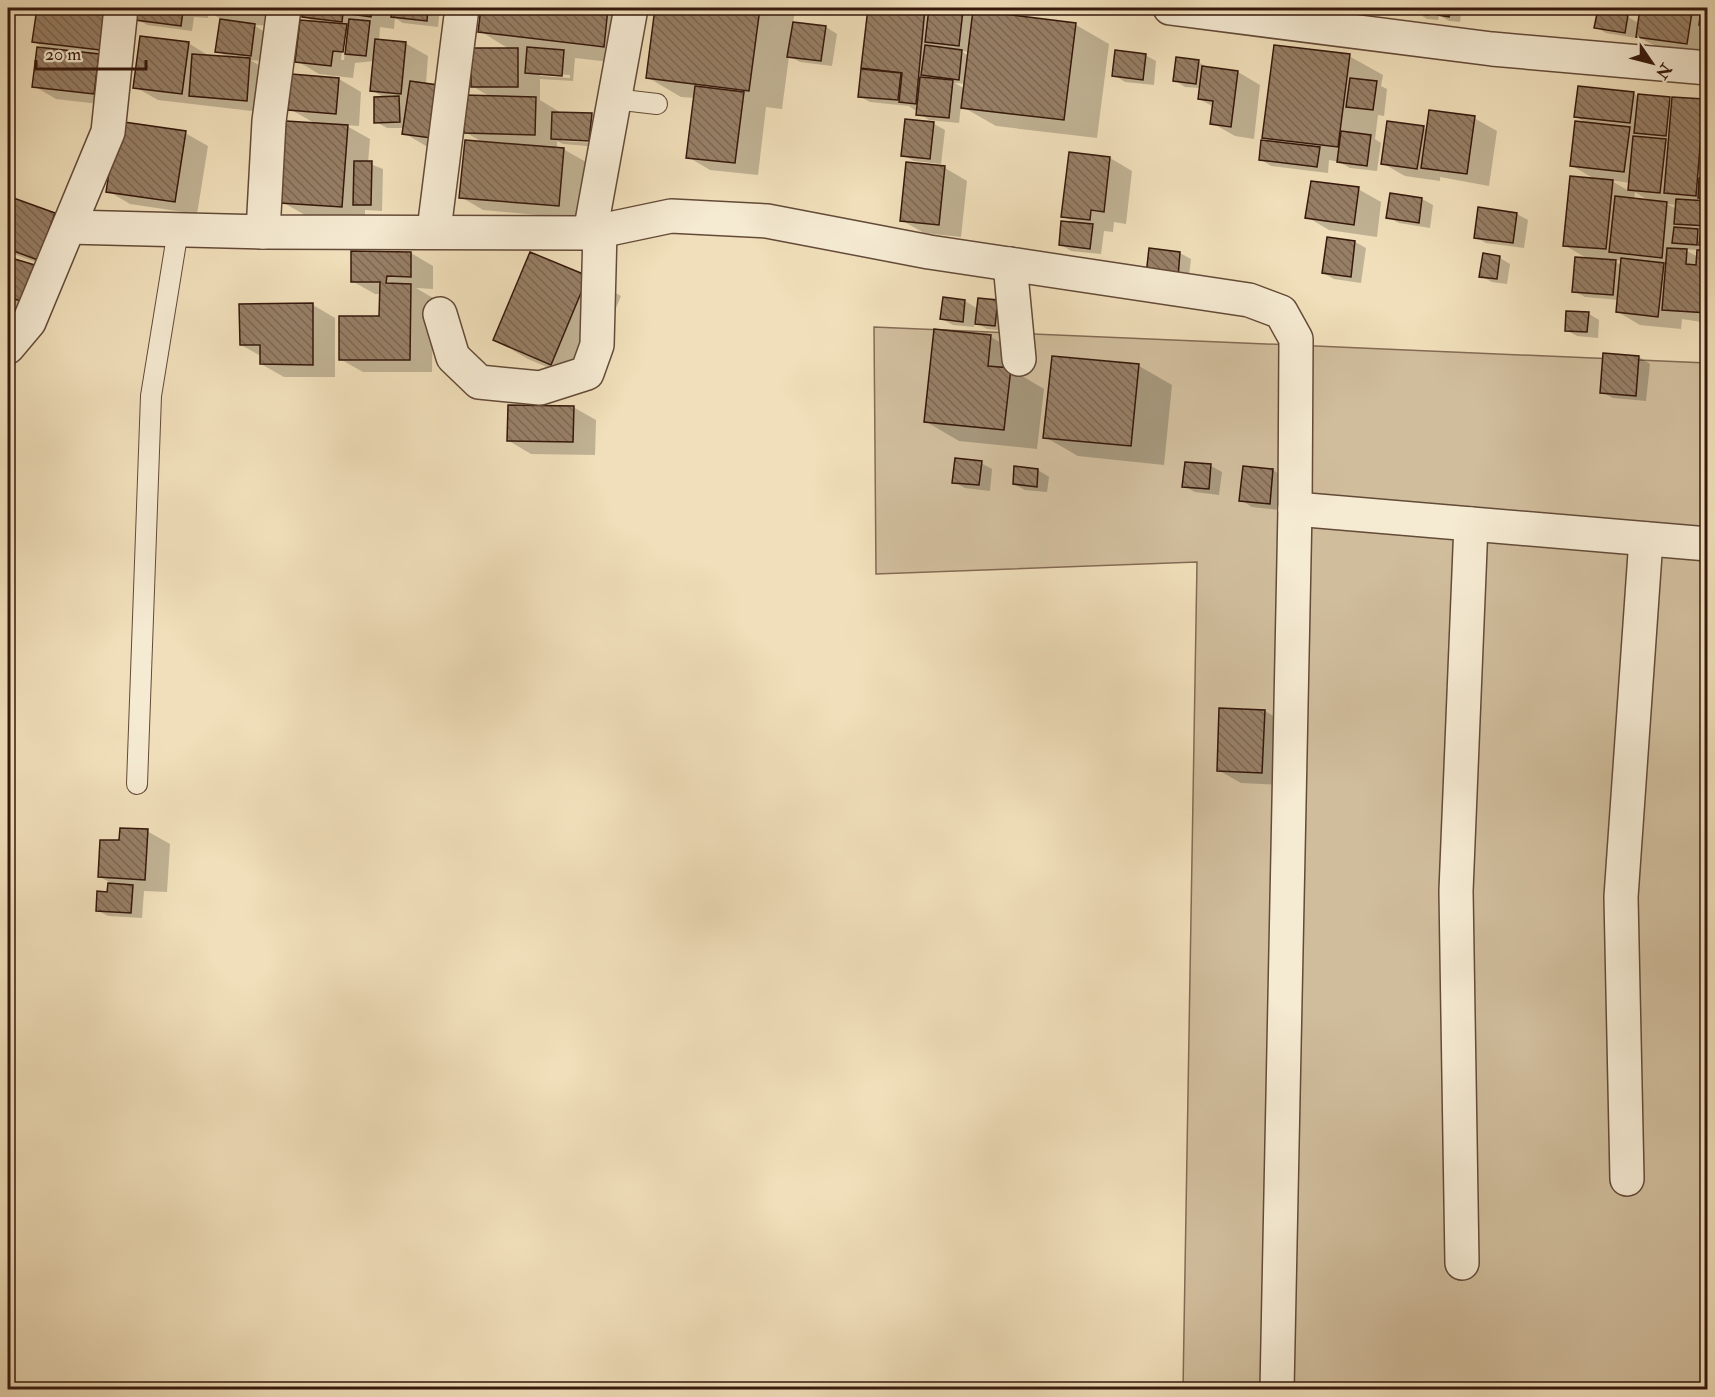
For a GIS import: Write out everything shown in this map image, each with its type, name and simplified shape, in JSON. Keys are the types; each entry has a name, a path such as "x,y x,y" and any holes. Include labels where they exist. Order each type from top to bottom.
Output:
{"street":[{"path":"8,347 29,322 108,132 121,8"},
{"path":"263,232 269,121 284,8"},
{"path":"434,230 462,8"},
{"path":"440,314 453,357 479,382 540,388 587,373 597,345 595,232 614,99 631,8"},
{"path":"1170,8 1492,49 1707,68"},
{"path":"69,227 263,232 434,230 595,232 671,216 767,220 929,252 1249,300 1281,312 1296,339 1295,509 1277,1389"},
{"path":"1010,264 1019,359"},
{"path":"1295,509 1707,544"},
{"path":"1462,1263 1456,891 1472,524"},
{"path":"1628,1179 1621,897 1646,539"}],"lane":[{"path":"614,99 657,104"},
{"path":"137,784 151,396 178,230"}],"shaded area":[{"path":"874,327 1707,363 1707,1389 1183,1389 1197,562 876,574"}],"building":[{"path":"37,8 104,11 100,50 32,42"},
{"path":"137,8 183,11 181,26 135,20"},
{"path":"205,8 267,8 267,14 205,12"},
{"path":"303,8 372,8 371,17 343,13 342,22 302,17"},
{"path":"392,8 428,8 427,21 391,17"},
{"path":"481,8 608,8 604,47 478,32"},
{"path":"655,8 760,8 749,91 646,78"},
{"path":"868,8 925,8 916,104 899,102 902,73 861,68"},
{"path":"929,8 963,10 959,46 925,42"},
{"path":"1415,8 1428,8 1428,15 1414,13"},
{"path":"1438,8 1451,8 1449,17 1437,15"},
{"path":"1640,8 1692,12 1687,44 1636,37"},
{"path":"1701,8 1708,8 1708,26 1699,25"},
{"path":"1598,9 1628,15 1625,33 1594,28"},
{"path":"973,10 1076,23 1064,120 961,108"},
{"path":"220,19 255,24 251,56 215,52"},
{"path":"349,19 370,21 366,56 345,54"},
{"path":"300,20 347,24 343,52 333,51 331,66 295,62"},
{"path":"793,22 826,26 821,61 787,57"},
{"path":"140,36 189,42 182,94 133,88"},
{"path":"375,39 406,42 401,94 370,91"},
{"path":"925,45 962,50 959,80 921,75"},
{"path":"1274,45 1350,54 1338,147 1262,138"},
{"path":"37,47 99,54 94,94 32,87"},
{"path":"527,47 564,50 562,76 525,73"},
{"path":"471,48 518,48 518,87 471,87"},
{"path":"1115,50 1146,54 1143,80 1112,76"},
{"path":"192,54 250,58 247,101 189,96"},
{"path":"1176,57 1199,60 1196,84 1173,81"},
{"path":"1202,66 1238,71 1231,127 1210,124 1213,101 1198,99"},
{"path":"861,69 901,73 898,100 858,97"},
{"path":"291,74 339,78 336,114 288,110"},
{"path":"920,77 953,80 949,118 916,115"},
{"path":"1350,78 1377,81 1373,110 1346,107"},
{"path":"410,81 438,85 431,138 402,134"},
{"path":"695,86 744,92 735,163 686,158"},
{"path":"1578,86 1634,92 1630,123 1574,117"},
{"path":"1638,94 1670,97 1666,136 1634,133"},
{"path":"464,95 536,97 535,135 464,133"},
{"path":"399,96 400,122 374,123 374,97"},
{"path":"1672,97 1704,99 1696,196 1664,193"},
{"path":"1706,99 1708,99 1708,174 1701,174"},
{"path":"1429,110 1475,116 1467,174 1421,168"},
{"path":"552,112 592,113 589,141 551,139"},
{"path":"905,119 934,122 930,159 901,156"},
{"path":"117,121 186,131 175,202 106,192"},
{"path":"286,121 348,125 342,207 280,203"},
{"path":"1387,121 1424,126 1417,169 1381,164"},
{"path":"1575,121 1630,127 1624,172 1570,166"},
{"path":"1341,131 1371,135 1367,166 1337,162"},
{"path":"1633,136 1666,139 1660,193 1628,190"},
{"path":"465,140 564,148 559,206 459,198"},
{"path":"1261,140 1320,147 1317,167 1259,160"},
{"path":"1069,152 1110,157 1104,212 1091,210 1090,220 1061,217"},
{"path":"354,161 372,161 371,205 353,205"},
{"path":"906,162 945,166 939,225 900,221"},
{"path":"1570,176 1613,180 1606,249 1563,246"},
{"path":"1699,178 1708,178 1708,198 1698,198"},
{"path":"1311,181 1359,187 1354,225 1305,218"},
{"path":"1390,193 1422,198 1419,223 1386,218"},
{"path":"8,196 55,213 38,260 8,249"},
{"path":"1615,196 1667,202 1662,258 1609,252"},
{"path":"1676,199 1708,201 1708,226 1674,224"},
{"path":"1478,207 1517,213 1513,243 1474,238"},
{"path":"1061,221 1093,224 1090,249 1059,245"},
{"path":"1674,227 1698,229 1697,245 1672,243"},
{"path":"1700,236 1708,237 1708,246 1699,245"},
{"path":"1327,237 1355,241 1351,277 1322,273"},
{"path":"1149,248 1180,252 1178,278 1146,275"},
{"path":"1667,248 1687,249 1686,264 1696,265 1697,250 1708,250 1708,313 1662,310"},
{"path":"351,251 411,252 411,277 387,276 386,283 411,284 410,360 339,360 339,316 379,316 380,282 351,282"},
{"path":"530,252 588,276 551,365 493,340"},
{"path":"1483,253 1500,256 1497,279 1479,277"},
{"path":"8,257 35,265 24,302 8,297"},
{"path":"1575,257 1616,260 1613,295 1572,292"},
{"path":"1621,258 1664,263 1658,317 1616,312"},
{"path":"943,297 965,300 963,322 940,319"},
{"path":"978,298 998,300 995,326 975,324"},
{"path":"313,303 313,365 260,364 260,345 240,345 239,304"},
{"path":"1566,311 1589,312 1587,332 1565,331"},
{"path":"934,329 991,335 988,366 1011,368 1004,430 924,422"},
{"path":"1603,353 1639,356 1636,396 1600,393"},
{"path":"1052,356 1139,364 1131,446 1043,438"},
{"path":"508,405 574,406 573,442 507,441"},
{"path":"955,458 982,461 979,485 952,483"},
{"path":"1185,462 1211,464 1209,489 1182,487"},
{"path":"1014,466 1038,469 1037,487 1013,484"},
{"path":"1243,466 1273,469 1270,504 1239,501"},
{"path":"1219,708 1265,710 1262,773 1217,771"},
{"path":"120,828 148,829 145,880 98,877 100,840 119,840"},
{"path":"108,883 133,885 131,913 96,911 97,891 107,892"}]}
